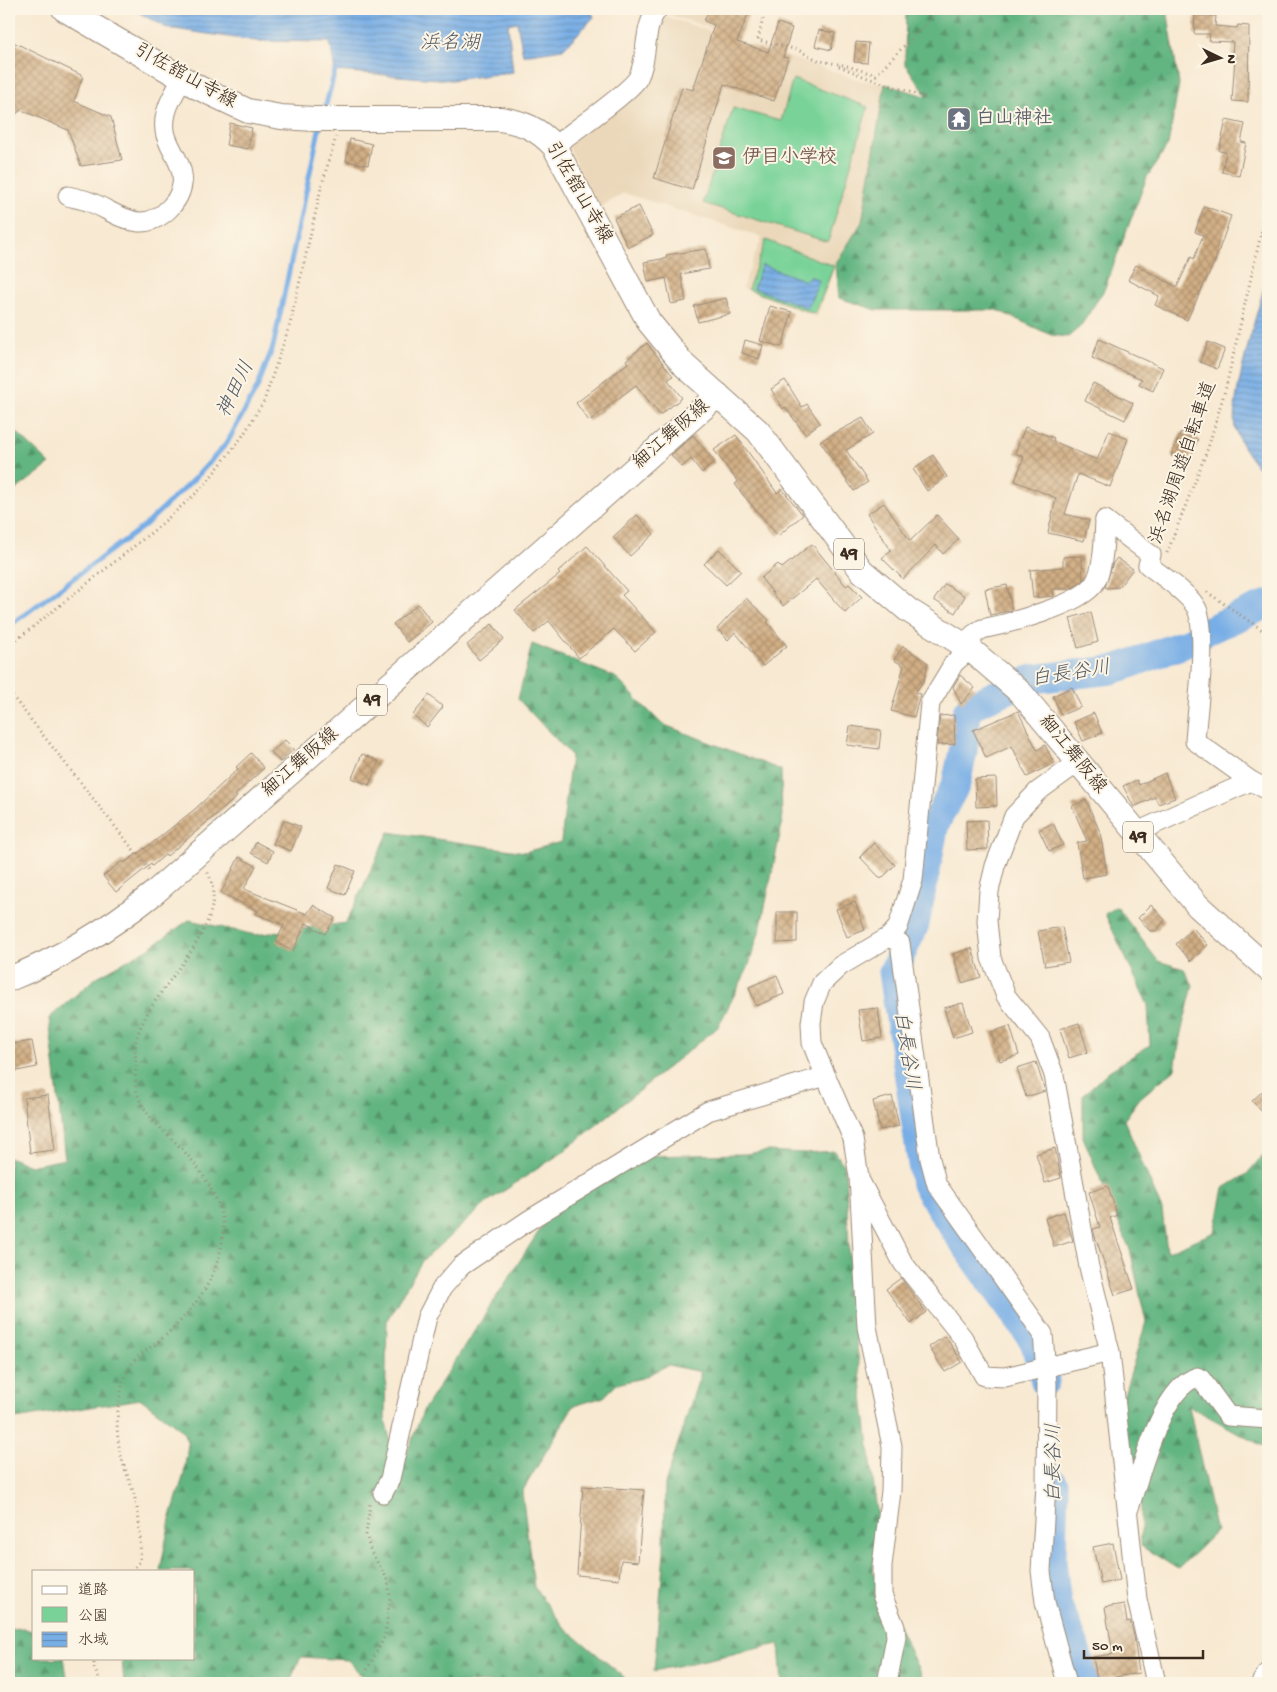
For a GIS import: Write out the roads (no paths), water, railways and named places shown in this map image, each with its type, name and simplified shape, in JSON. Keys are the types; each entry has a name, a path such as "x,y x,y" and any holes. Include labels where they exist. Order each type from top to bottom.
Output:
{"main road":[{"name":"引佐舘山寺線","path":"64,9 183,78 232,105 248,111 282,117 516,121 533,127 554,146 649,322 685,366 718,395"},
{"name":"細江舞阪線","path":"9,979 54,959 89,940 130,912 162,886 718,395 758,431 862,572 908,610 970,650 1015,688 1080,761 1136,835 1198,906 1268,969"}],"street":[{"path":"554,146 625,91 638,78 653,14 658,9"},
{"path":"68,196 89,202 120,217 140,222 155,219 167,212 180,194 183,174 165,131 167,107 183,78"},
{"path":"887,1683 896,1637 895,1627 882,1596 882,1566 891,1491 892,1446 867,1327 859,1177 853,1139 812,1043 811,1023 814,1002 822,982 840,966 889,937 898,926 913,880 930,704 954,663 970,650 973,635 982,629 1068,603 1085,594 1095,583 1102,559 1105,520 1151,555 1148,565 1178,588 1196,608 1202,635 1195,740 1251,781 1268,790"},
{"path":"1080,761 1037,792 1014,816 993,874 989,891 987,921 991,958 1006,996 1040,1038 1054,1075 1089,1267 1110,1352 1137,1599 1156,1683"},
{"path":"1136,835 1251,781"},
{"path":"889,937 900,943 930,1159 937,1186 1043,1334 1047,1367 1046,1485 1041,1571 1045,1602 1066,1683"},
{"path":"383,1493 390,1479 427,1317 442,1288 461,1266 529,1220 708,1111 826,1076"},
{"path":"859,1177 903,1264 963,1338 984,1376 1005,1377 1110,1352"},
{"path":"1127,1516 1155,1428 1182,1385 1192,1378 1202,1379 1228,1416 1268,1419"},
{"path":"1261,1683 1268,1672"}],"water":[{"name":"浜名湖","path":"132,9 590,9 594,17 563,49 523,55 517,22 508,24 513,72 451,80 335,71 330,42 256,41 167,28"},
{"path":"762,265 806,281 809,276 819,280 808,308 753,288"},
{"path":"1268,273 1268,480 1249,456 1237,435 1234,415 1236,397 1252,329"}],"waterway":[{"name":"神田川","path":"324,112 335,71"},
{"name":"神田川","path":"9,626 144,526 198,475 227,443 257,388 273,347 320,125"},
{"name":"白長谷川","path":"1045,1381 1034,1341 954,1229 925,1184 893,972 915,924 935,824 956,784 963,752 967,711 977,703 1032,679 1112,670 1130,664 1192,641 1206,631 1268,604"},
{"name":"白長谷川","path":"1054,1484 1052,1561 1057,1604 1074,1644 1085,1683"}],"place":[{"name":"白山神社","path":"959,119"},
{"name":"伊目小学校","path":"724,158"}]}
